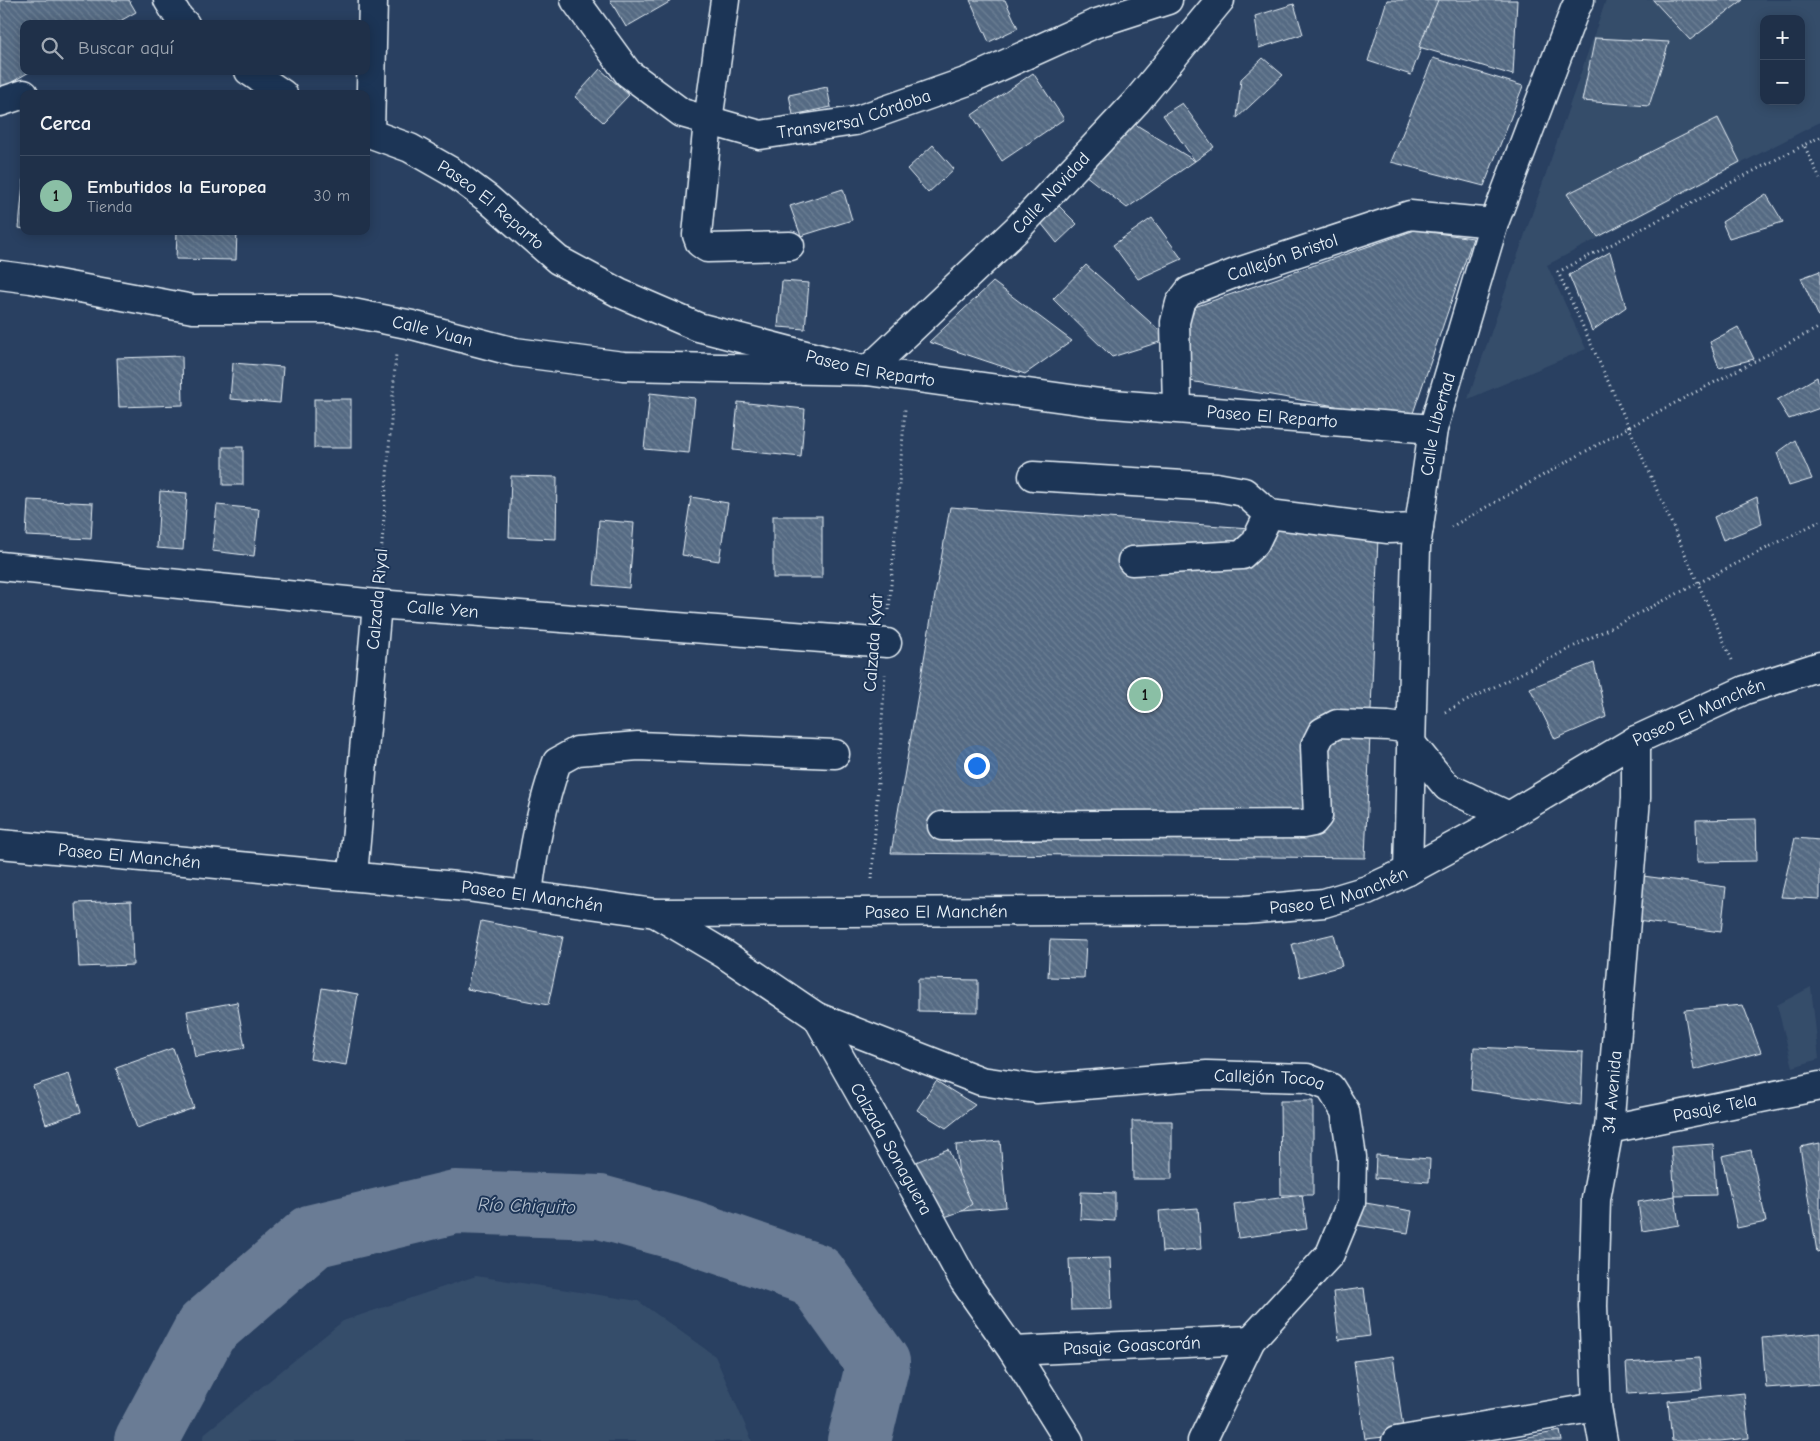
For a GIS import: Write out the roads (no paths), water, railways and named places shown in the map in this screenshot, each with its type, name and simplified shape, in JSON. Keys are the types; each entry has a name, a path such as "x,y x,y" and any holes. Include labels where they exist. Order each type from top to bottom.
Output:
{"street":[{"path":"168,0 181,20"},
{"path":"370,90 373,0"},
{"name":"Transversal Córdoba","path":"575,0 628,74 682,114 760,135 855,120 968,80 1094,24 1168,0"},
{"path":"725,0 708,120 697,235 700,243 707,248 790,246"},
{"name":"Calle Navidad","path":"867,371 1016,230 1136,102 1220,0"},
{"name":"Calle Libertad","path":"1408,871 1417,537 1433,429 1494,223 1573,3"},
{"path":"255,75 277,90"},
{"path":"0,102 20,95"},
{"name":"Paseo El Reparto","path":"370,133 410,148 452,172 487,198 558,260 619,293 698,328 867,371 1100,403 1433,429"},
{"name":"Callejón Bristol","path":"1177,408 1175,322 1180,303 1189,291 1238,272 1410,215 1494,223"},
{"name":"Calle Yuan","path":"0,275 193,309 333,309 515,352 623,366 867,371"},
{"path":"1033,476 1216,487 1244,492 1269,514 1388,529 1417,537"},
{"path":"1132,561 1242,555 1255,543 1269,514"},
{"name":"Calle Yen","path":"0,566 377,604 887,643"},
{"name":"Calzada Riyal","path":"352,875 377,604"},
{"name":"Paseo El Manchén","path":"0,844 467,887 656,913 1245,910 1324,903 1367,890 1408,871 1509,816 1636,740 1745,690 1820,666"},
{"path":"942,826 1303,824 1312,822 1318,816 1315,746 1322,732 1337,724 1388,726 1411,736 1447,787 1509,816"},
{"name":"34 Avenida","path":"1603,1441 1597,1407 1593,1306 1596,1199 1609,1130 1636,798 1636,740"},
{"path":"528,895 533,852 546,792 557,762 577,751 638,746 834,754"},
{"name":"Calzada Sonaguera","path":"656,913 724,954 817,1017 964,1281 1013,1350 1069,1441"},
{"name":"Callejón Tocoa","path":"817,1017 981,1081 1036,1089 1207,1075 1307,1078 1330,1086 1345,1111 1352,1157 1351,1203 1330,1254 1251,1340 1202,1441"},
{"name":"Pasaje Tela","path":"1609,1130 1820,1086"},
{"name":"Pasaje Goascorán","path":"1013,1350 1251,1340"},
{"path":"1396,1441 1597,1407"}],"waterway":[{"name":"Río Chiquito","path":"146,1441 206,1329 313,1236 455,1202 600,1207 688,1231 815,1275 878,1363 859,1441"}],"place":[{"name":"Embutidos la Europea","path":"1145,695"}]}
